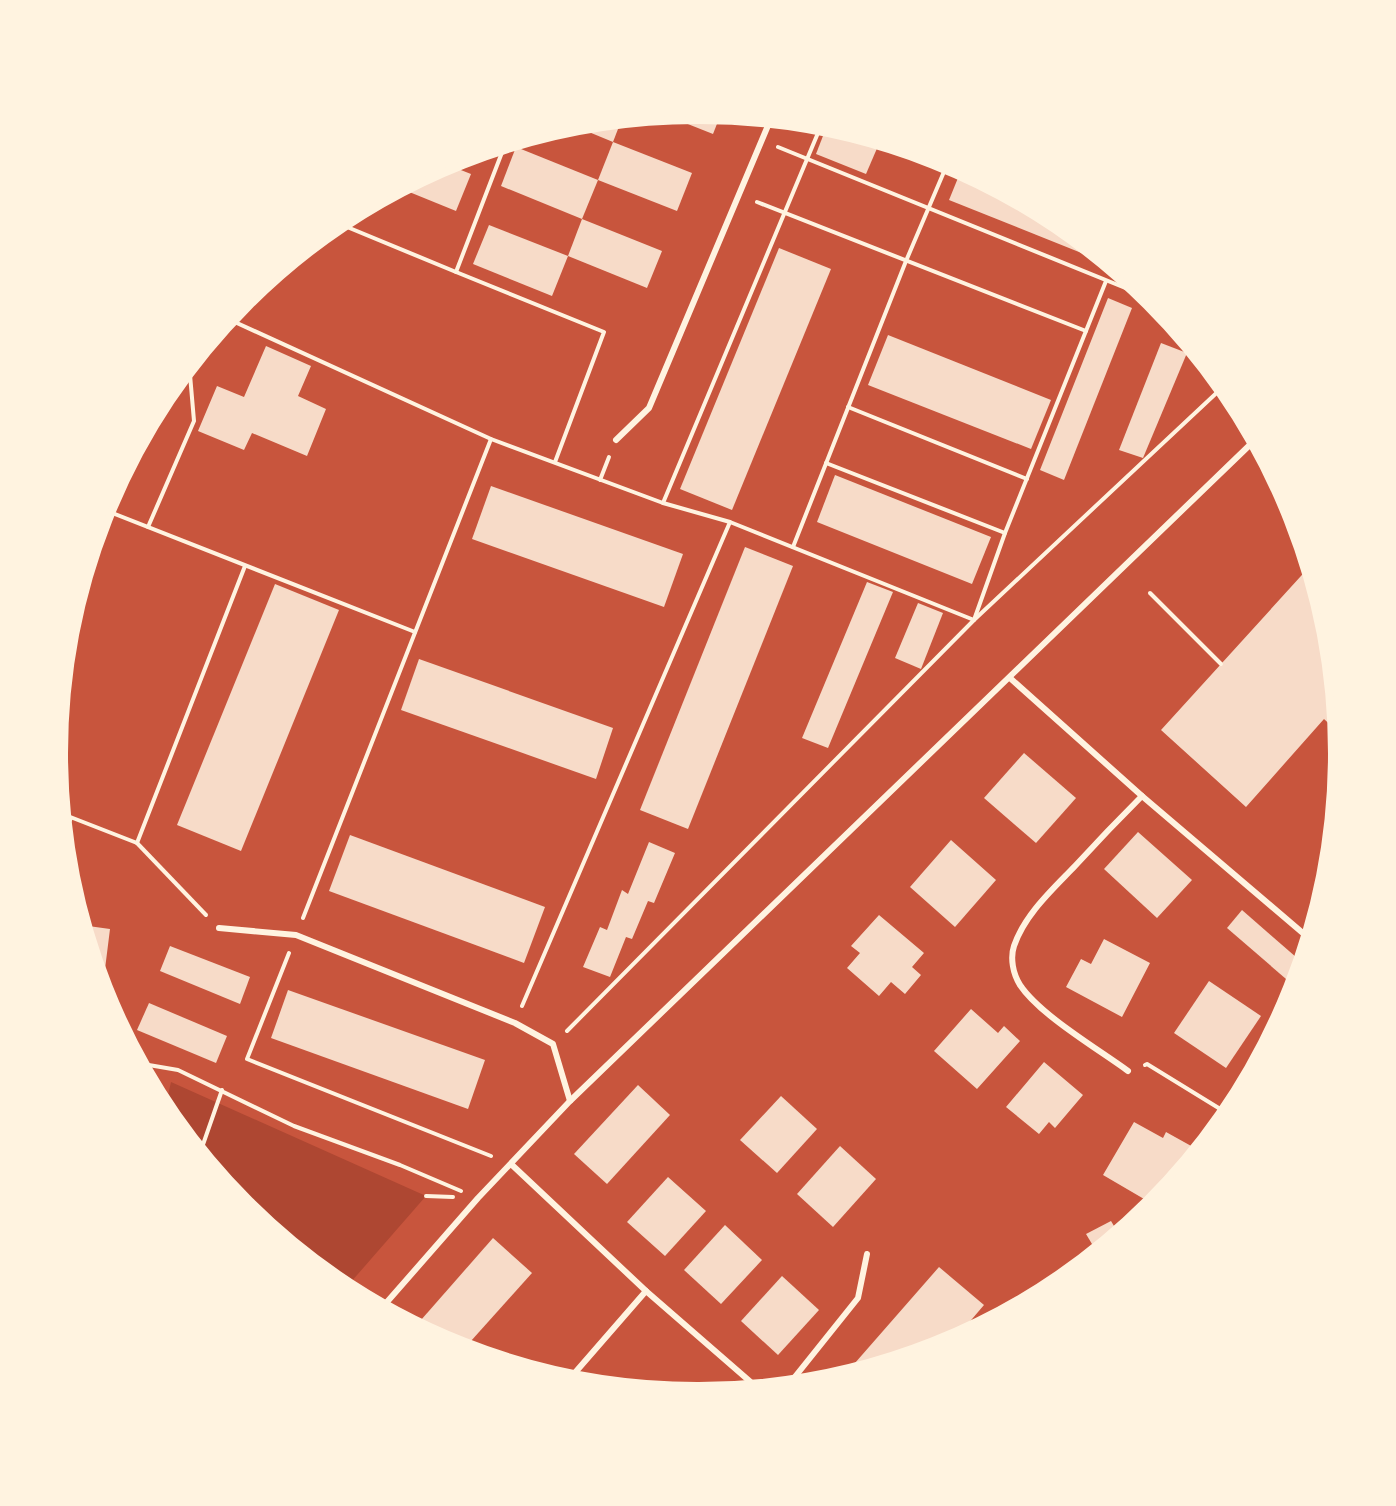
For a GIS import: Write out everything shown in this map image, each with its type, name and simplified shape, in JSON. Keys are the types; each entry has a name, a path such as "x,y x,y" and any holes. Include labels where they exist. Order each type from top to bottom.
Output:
{"street":[{"path":"616,440 649,408 769,124"},
{"path":"385,1304 478,1198 570,1101 1251,444"},
{"path":"1010,678 1142,796 1305,935"},
{"path":"1128,1071 1034,1002 1019,985 1011,957 1014,945 1028,919 1142,796"},
{"path":"219,928 296,935 515,1023 553,1044 570,1101"},
{"path":"511,1164 646,1291 753,1384"},
{"path":"793,1379 858,1298 867,1254"},
{"path":"574,1374 646,1291"}],"path":[{"path":"663,504 819,131"},
{"path":"762,140 1129,290"},
{"path":"456,272 503,150"},
{"path":"793,547 906,261 945,170"},
{"path":"739,194 1086,332"},
{"path":"346,226 604,332 555,462"},
{"path":"974,620 1005,533 1106,280"},
{"path":"235,322 491,439 663,504 730,522 974,620"},
{"path":"148,527 194,421 190,374"},
{"path":"553,1044 974,620 1218,391"},
{"path":"848,407 1028,479"},
{"path":"491,439 247,1059 511,1164"},
{"path":"826,463 1005,533"},
{"path":"112,513 415,632"},
{"path":"515,1023 730,522"},
{"path":"137,843 245,566"},
{"path":"1150,593 1221,664"},
{"path":"68,817 137,843 219,928"},
{"path":"69,823 71,818"},
{"path":"1128,1071 1148,1064 1222,1110"},
{"path":"146,1065 178,1070 294,1126 400,1165 478,1198"},
{"path":"202,1147 222,1090"}],"shaded area":[{"path":"171,1082 426,1196 350,1283 312,1256 250,1201 195,1139 167,1099"}],"building":[{"path":"678,120 718,120 713,134"},
{"path":"620,125 613,142 584,130"},
{"path":"824,133 878,146 866,174 816,154"},
{"path":"613,142 692,173 677,211 598,180"},
{"path":"516,147 598,180 582,219 501,186"},
{"path":"456,168 471,174 456,211 407,191"},
{"path":"959,176 1015,204 1093,258 949,200"},
{"path":"582,219 662,251 647,288 568,256"},
{"path":"489,225 568,256 552,296 473,264"},
{"path":"779,248 831,269 732,510 680,489"},
{"path":"1108,298 1132,308 1064,480 1040,470"},
{"path":"888,335 1051,400 1031,449 868,385"},
{"path":"1161,343 1187,353 1143,458 1119,450"},
{"path":"266,346 311,366 298,396 326,409 307,456 252,433 244,450 198,431 217,386 244,397"},
{"path":"835,475 991,537 972,584 817,522"},
{"path":"491,486 683,554 664,607 472,539"},
{"path":"745,547 793,566 688,829 640,810"},
{"path":"1305,572 1326,670 1331,725 1324,719 1246,807 1161,730"},
{"path":"867,582 893,592 828,748 802,738"},
{"path":"275,584 339,610 241,851 177,825"},
{"path":"918,603 943,613 921,669 895,658"},
{"path":"419,659 613,728 596,779 401,710"},
{"path":"1024,753 1076,798 1036,843 984,798"},
{"path":"1138,832 1192,880 1157,918 1104,869"},
{"path":"350,835 545,907 524,963 329,891"},
{"path":"951,840 996,880 955,927 910,887"},
{"path":"649,842 675,853 654,903 648,901 632,939 626,937 610,977 583,967 600,927 607,930 622,890 628,894"},
{"path":"1242,910 1297,958 1288,981 1227,928"},
{"path":"879,915 924,953 912,967 921,975 905,994 891,982 879,996 847,968 860,953 851,946"},
{"path":"89,926 110,929 105,969 103,969 98,957"},
{"path":"1104,939 1150,963 1122,1017 1066,987 1081,959 1091,964"},
{"path":"170,946 250,977 240,1004 160,971"},
{"path":"1209,981 1261,1016 1226,1068 1174,1033"},
{"path":"288,990 485,1060 468,1109 271,1038"},
{"path":"149,1003 227,1036 216,1063 137,1030"},
{"path":"971,1009 998,1033 1004,1026 1020,1041 977,1089 934,1051"},
{"path":"1044,1062 1083,1095 1055,1128 1049,1122 1039,1134 1006,1107"},
{"path":"638,1085 670,1115 607,1184 574,1154"},
{"path":"781,1096 817,1129 777,1173 740,1140"},
{"path":"1134,1122 1163,1138 1166,1132 1193,1147 1147,1200 1103,1175"},
{"path":"840,1146 876,1179 833,1227 797,1194"},
{"path":"668,1177 706,1211 665,1256 627,1222"},
{"path":"1111,1221 1116,1229 1094,1247 1086,1234"},
{"path":"725,1225 762,1260 721,1304 684,1270"},
{"path":"493,1238 532,1273 469,1343 420,1322"},
{"path":"939,1267 984,1305 966,1327 902,1353 851,1367"},
{"path":"782,1276 819,1310 778,1355 741,1321"}]}
